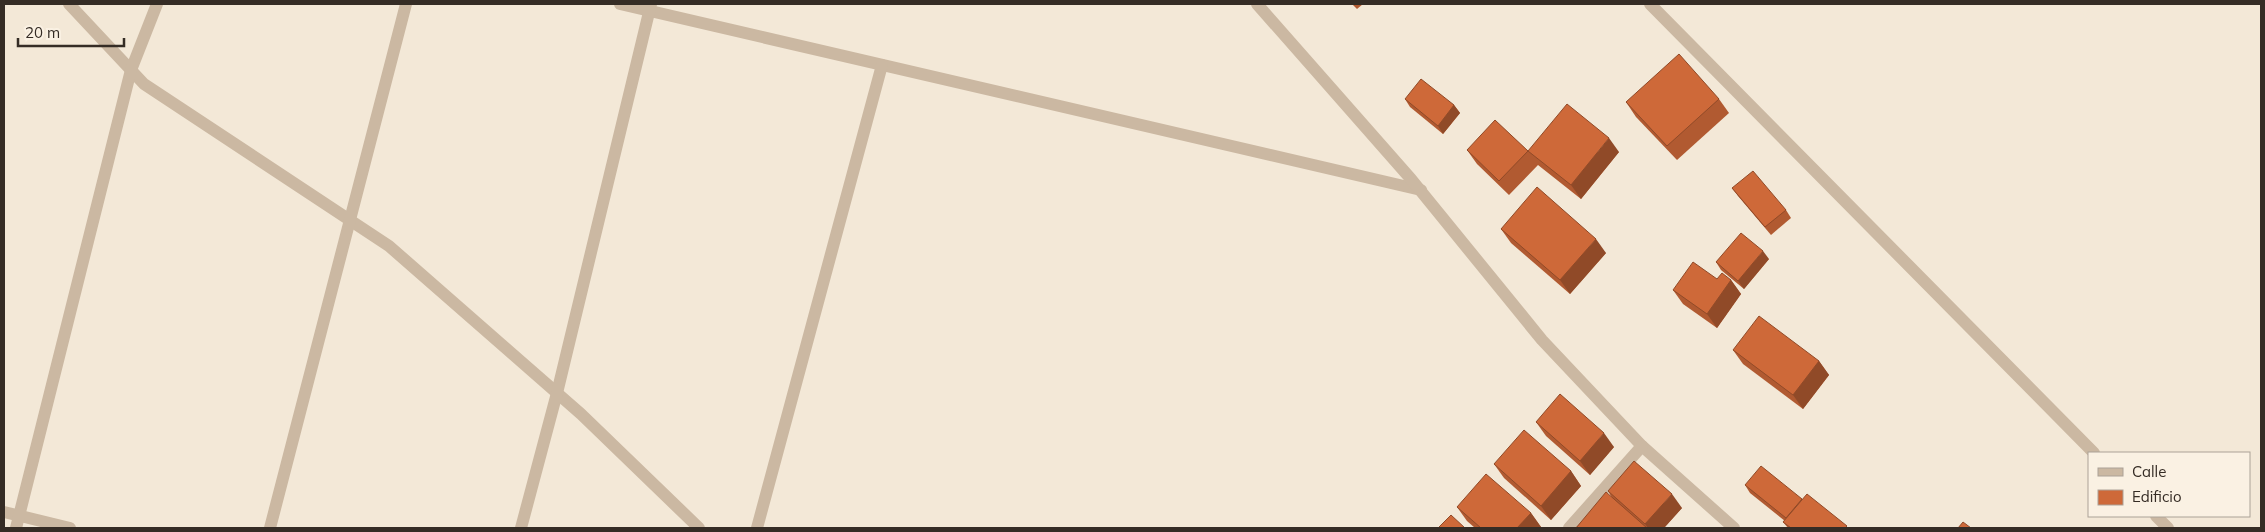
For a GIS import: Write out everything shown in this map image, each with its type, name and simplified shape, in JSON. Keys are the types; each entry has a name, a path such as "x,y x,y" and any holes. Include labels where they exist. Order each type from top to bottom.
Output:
{"street":[{"path":"70,4 144,84 390,246 557,392 699,528"},
{"path":"16,528 131,70 157,4"},
{"path":"270,528 406,4"},
{"path":"620,4 651,7 882,65 1421,190"},
{"path":"1257,4 1421,190 1542,340 1642,446 1734,528"},
{"path":"1650,4 2093,452"},
{"path":"521,528 557,392 651,7"},
{"path":"757,528 882,65"},
{"path":"1569,528 1642,446"},
{"path":"4,512 70,528"},
{"path":"2157,517 2168,528"}],"building":[{"path":"1679,54 1719,99 1667,146 1626,102"},
{"path":"1421,79 1454,105 1438,126 1405,99"},
{"path":"1567,104 1609,138 1571,185 1528,151"},
{"path":"1495,120 1528,151 1499,181 1467,150"},
{"path":"1753,171 1786,210 1765,227 1732,188"},
{"path":"1537,187 1596,239 1560,280 1501,229"},
{"path":"1741,233 1763,251 1738,281 1716,262"},
{"path":"1693,262 1717,279 1722,273 1731,280 1707,314 1673,290"},
{"path":"1759,316 1819,361 1793,395 1733,350"},
{"path":"1560,394 1604,433 1580,461 1536,422"},
{"path":"1524,430 1571,471 1541,506 1494,464"},
{"path":"1634,461 1672,494 1645,524 1608,491"},
{"path":"1761,466 1802,499 1786,518 1745,485"},
{"path":"1486,474 1531,513 1517,528 1481,528 1457,507"},
{"path":"1606,492 1647,528 1576,528"},
{"path":"1807,494 1847,526 1845,528 1791,528 1783,522"},
{"path":"1451,515 1465,528 1438,528"},
{"path":"1963,522 1971,528 1958,528"}]}
